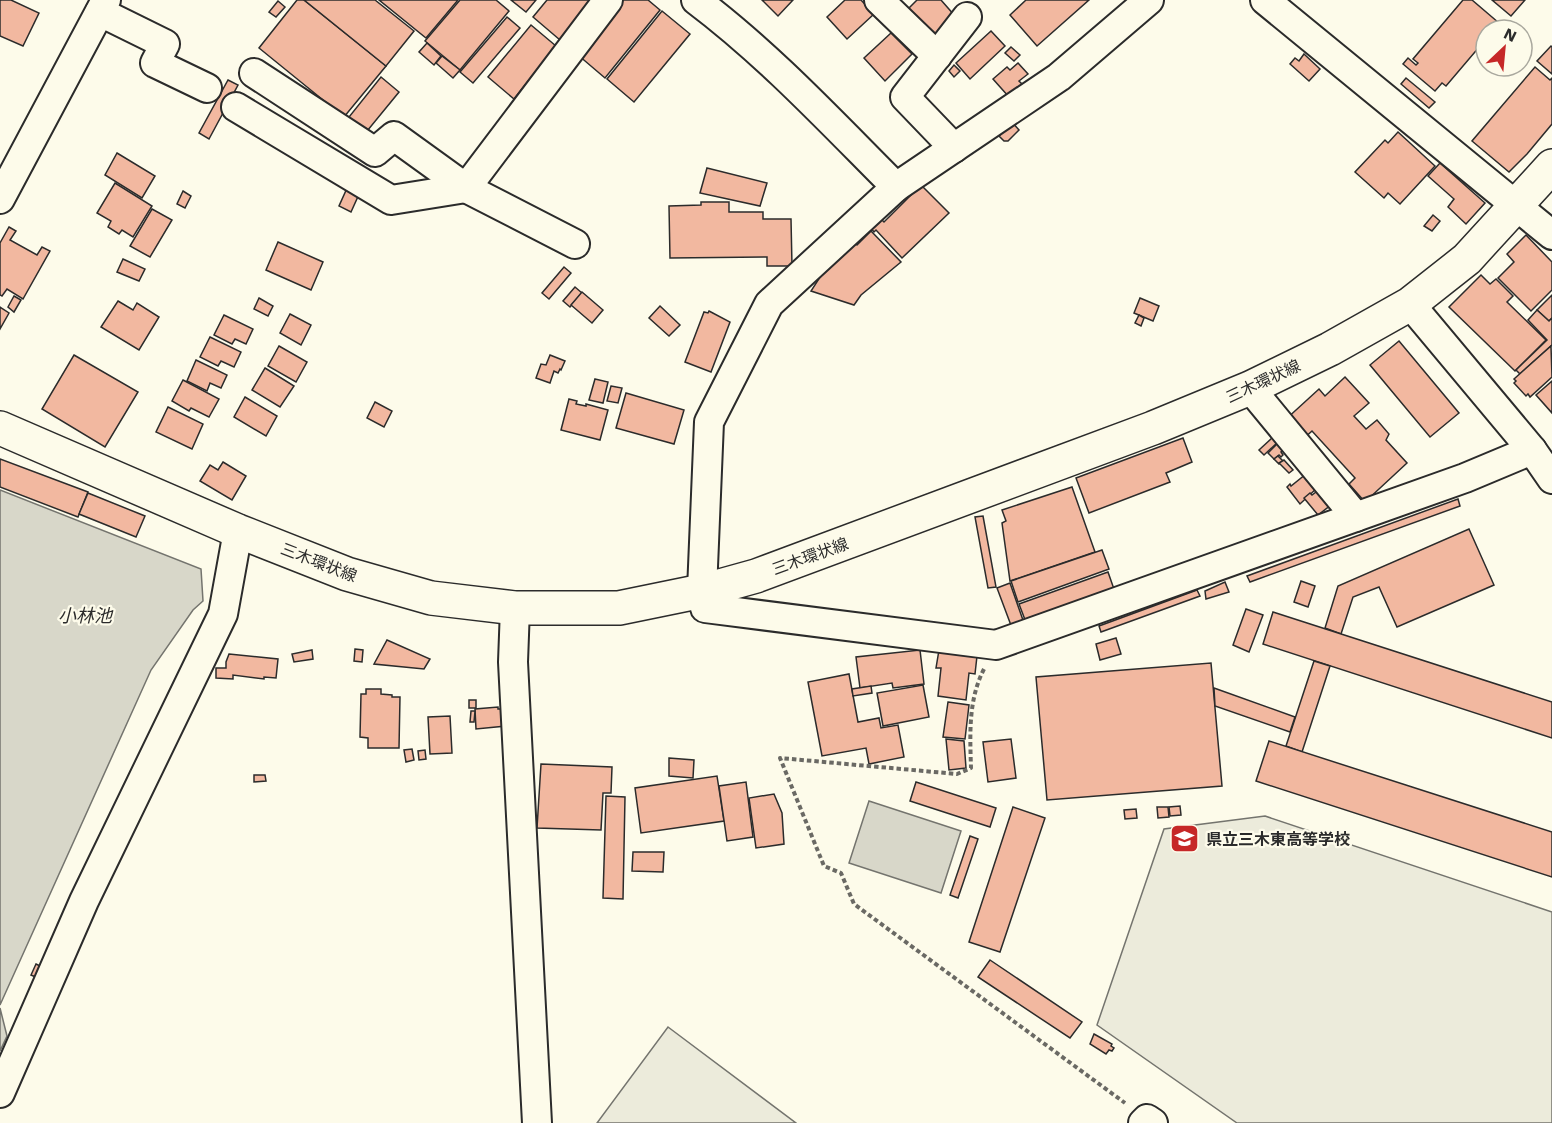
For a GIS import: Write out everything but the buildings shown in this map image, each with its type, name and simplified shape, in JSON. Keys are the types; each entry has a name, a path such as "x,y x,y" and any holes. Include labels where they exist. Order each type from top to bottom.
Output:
{"main road":[{"name":"三木環状線","path":"0,428 238,531 347,574 431,598 515,608 619,608 702,591 756,576 1142,433 1250,388 1330,349 1410,304 1467,259 1552,166"}],"street":[{"path":"237,107 391,200 466,188 608,0"},
{"path":"696,0 724,21 805,96 896,187"},
{"path":"879,0 937,56"},
{"path":"1149,0 1059,77 896,187 769,304 710,422 702,591 705,608 996,645 1465,478 1532,450"},
{"path":"1265,0 1552,235"},
{"path":"0,199 103,6 165,44 155,63 207,88"},
{"path":"954,148 905,98 975,6"},
{"path":"254,74 375,152 394,136 466,188 575,244"},
{"path":"1410,304 1532,450 1552,479"},
{"path":"1250,388 1356,517"},
{"path":"0,1093 84,901 223,614 238,531"},
{"path":"515,608 513,662 537,1123"}],"path":[{"path":"996,645 977,682 973,699 971,768 957,774 780,758 824,866 841,873 854,904 1148,1122"}],"shaded area":[{"path":"1265,816 1552,912 1552,1123 1237,1123 1097,1025 1164,829"},
{"path":"668,1027 796,1123 597,1123"}],"water":[{"name":"小林池","path":"0,490 201,569 203,601 193,610 151,670 0,1005"},
{"path":"869,801 961,831 941,893 849,863"},
{"path":"0,1008 7,1036 0,1051"}],"place":[{"name":"県立三木東高等学校","path":"1185,839"}]}
